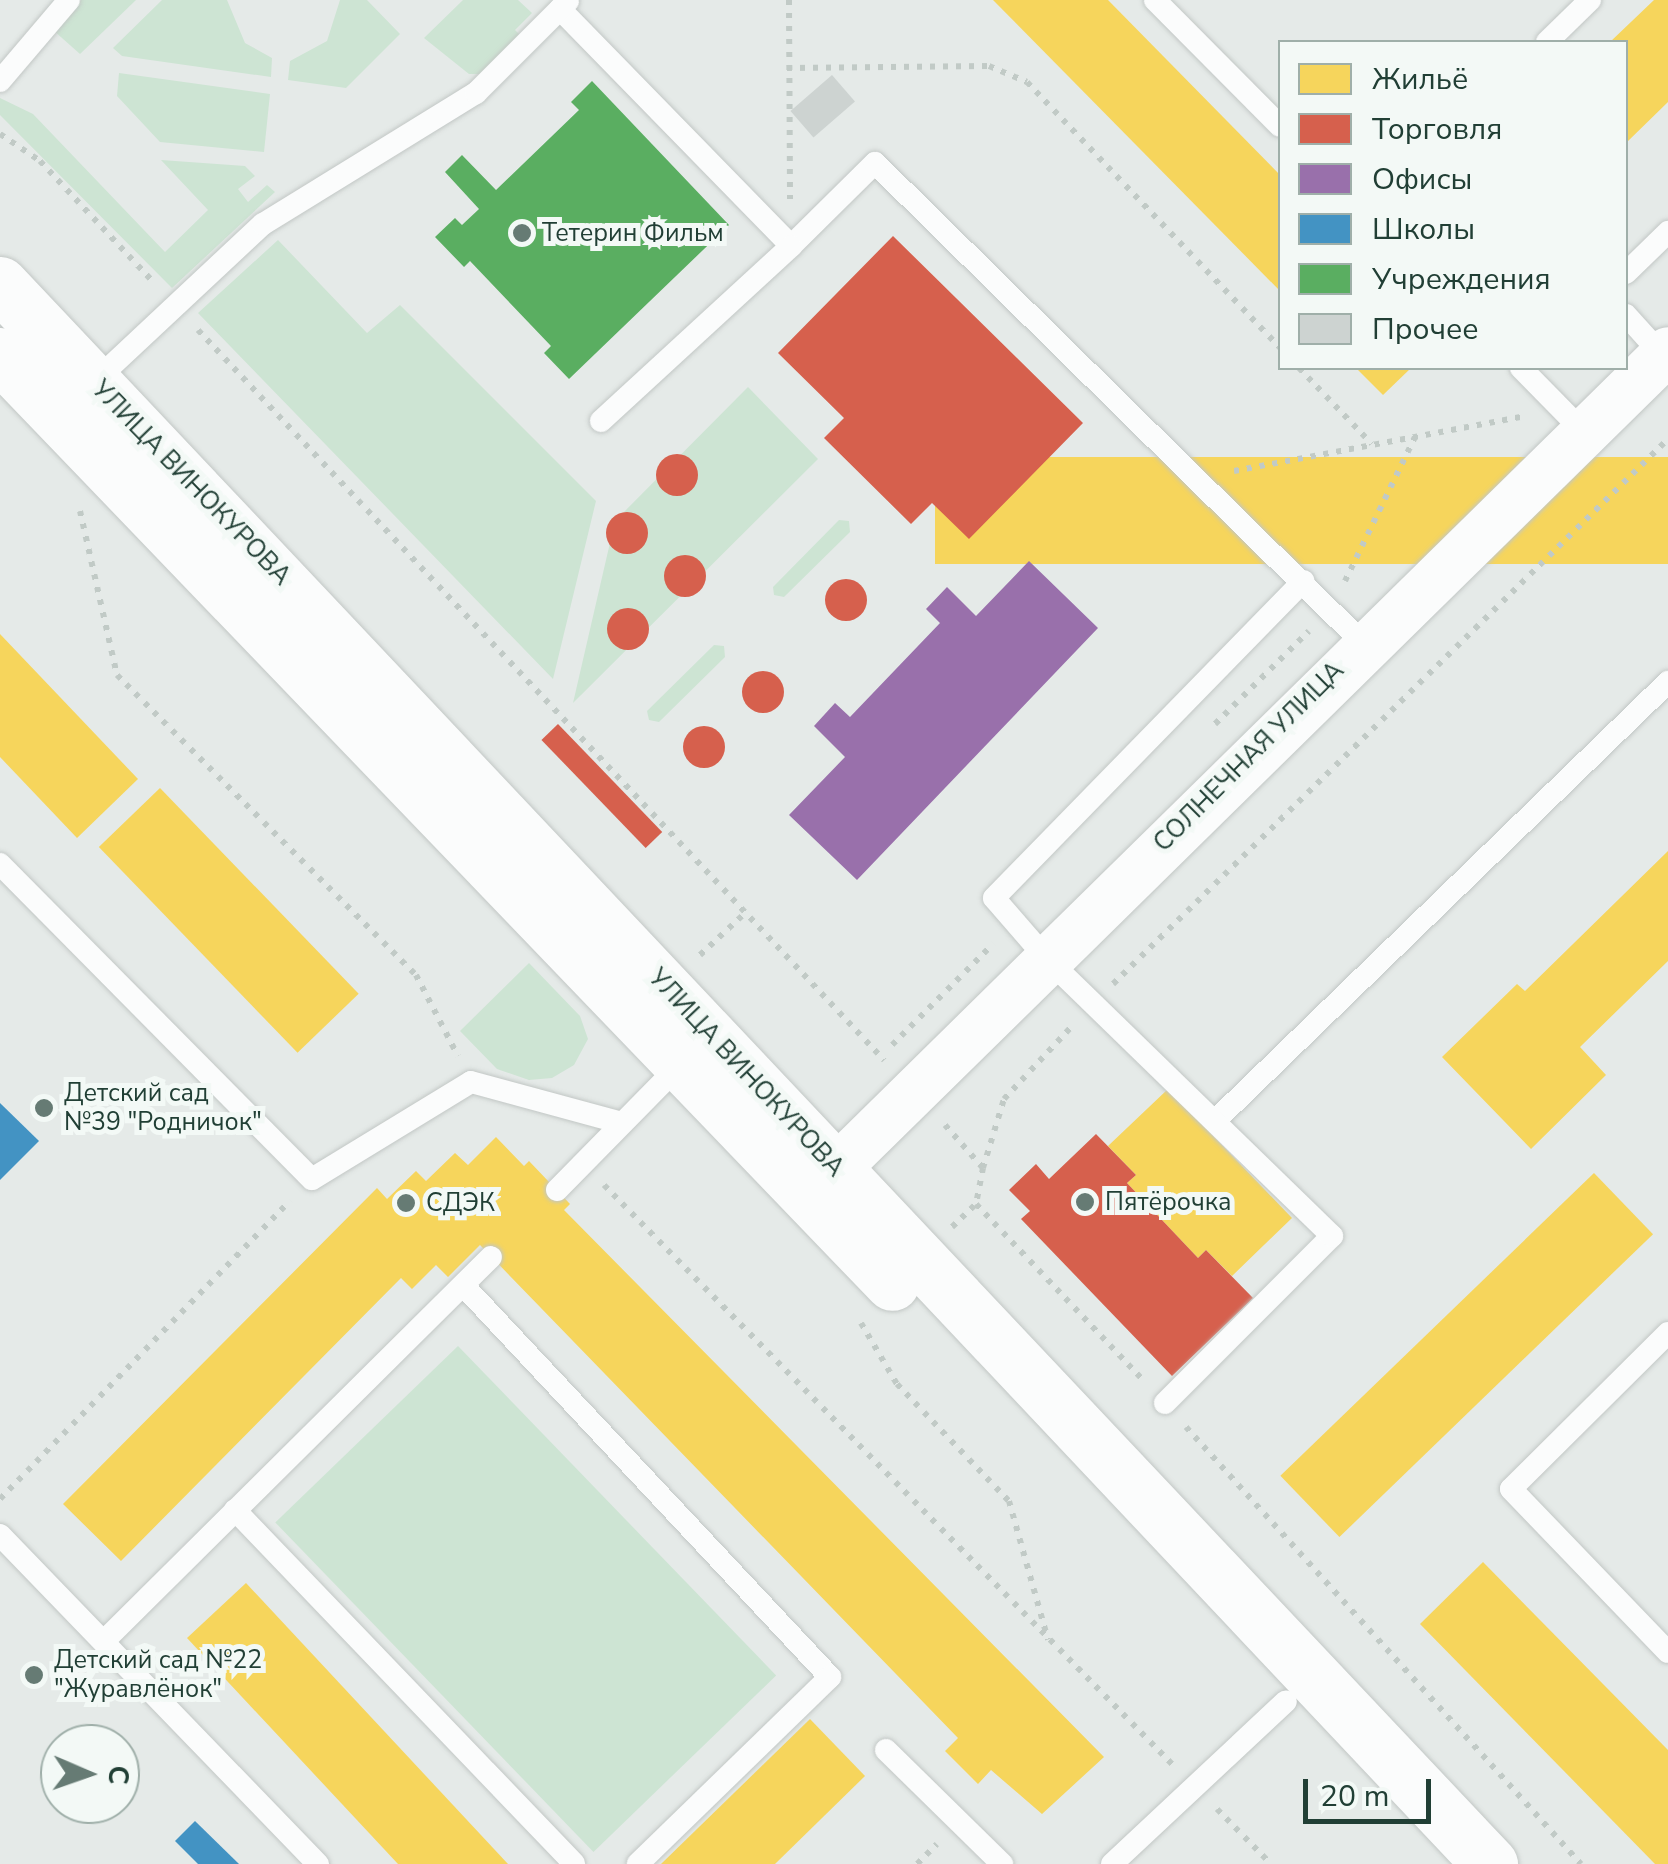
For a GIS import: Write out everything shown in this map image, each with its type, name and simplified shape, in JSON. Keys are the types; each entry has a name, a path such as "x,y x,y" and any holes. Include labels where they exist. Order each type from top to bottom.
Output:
{"main road":[{"name":"УЛИЦА ВИНОКУРОВА","path":"0,284 94,382 696,1049 1298,1690 1446,1864"},
{"name":"УЛИЦА ВИНОКУРОВА","path":"0,355 696,1049"},
{"name":"УЛИЦА ВИНОКУРОВА","path":"1298,1690 1490,1864"}],"street":[{"name":"СОЛНЕЧНАЯ УЛИЦА","path":"821,1183 1364,644 1573,420 1666,353"}],"lane":[{"path":"0,82 69,0"},
{"path":"1155,0 1278,124"},
{"path":"1548,40 1590,0"},
{"path":"94,382 263,224 476,93 564,4 791,246"},
{"path":"601,421 791,246 874,162 1364,644"},
{"path":"1628,271 1668,232"},
{"path":"1628,317 1666,353"},
{"path":"1523,370 1573,420"},
{"path":"1165,1403 1332,1236 1218,1118 1046,958 994,898 1303,581"},
{"path":"1218,1118 1668,682"},
{"path":"0,864 312,1179 470,1082 622,1124"},
{"path":"557,1190 696,1049"},
{"path":"104,1641 491,1257"},
{"path":"464,1285 830,1677 638,1864"},
{"path":"1668,1334 1512,1489 1668,1652"},
{"path":"235,1510 574,1864"},
{"path":"0,1535 318,1864"},
{"path":"1112,1864 1298,1690"},
{"path":"886,1750 1002,1864"}],"path":[{"path":"789,0 791,246"},
{"path":"787,68 989,66 1027,82 1278,346"},
{"path":"0,134 40,161 892,1068"},
{"path":"1301,370 1373,445"},
{"path":"1198,478 1415,436 1573,420"},
{"path":"1331,609 1415,436"},
{"path":"940,1238 976,1204 1004,1098 1094,1002 1668,440"},
{"path":"700,956 744,914"},
{"path":"938,1117 983,1168"},
{"path":"0,1498 312,1179"},
{"path":"976,1204 1165,1403 1581,1864"},
{"path":"860,1322 898,1384 1009,1501 1049,1642"}],"green space":[{"path":"81,0 136,0 80,54 53,30"},
{"path":"162,0 227,0 245,43 272,58 271,77 122,56 113,48"},
{"path":"340,0 367,0 400,34 346,88 288,80 290,61 327,41"},
{"path":"463,0 518,0 532,13 515,30 523,38 489,74 469,74 424,38"},
{"path":"119,73 270,94 264,152 160,142 117,96"},
{"path":"0,98 33,114 165,252 208,210 161,160 245,166 255,176 238,189 248,202 267,185 275,192 172,288 0,115"},
{"path":"278,240 367,333 400,305 596,501 553,679 198,313"},
{"path":"748,387 818,459 573,703 615,521"},
{"path":"839,520 849,521 850,532 784,597 774,595 773,587"},
{"path":"714,645 724,646 725,657 659,722 649,720 647,711"},
{"path":"529,963 580,1016 588,1039 574,1065 552,1078 529,1080 497,1069 460,1031"},
{"path":"458,1346 776,1675 593,1852 275,1522"}],"building: Жильё":[{"path":"993,0 1108,0 1278,173 1278,289"},
{"path":"1654,0 1668,0 1668,102 1628,141 1628,40 1612,40"},
{"path":"1358,370 1409,370 1383,395"},
{"path":"935,457 1668,457 1668,564 935,564"},
{"path":"0,634 138,779 77,838 0,757"},
{"path":"160,788 359,994 298,1053 99,847"},
{"path":"1668,851 1668,961 1580,1047 1606,1075 1531,1149 1442,1057 1517,984 1525,991"},
{"path":"1168,1089 1292,1218 1232,1276 1206,1250 1198,1258 1127,1183 1136,1175 1108,1146"},
{"path":"496,1137 524,1166 529,1161 570,1204 564,1210 1104,1757 1042,1814 991,1770 978,1784 945,1751 958,1738 480,1245 448,1277 436,1265 412,1289 401,1278 121,1561 63,1504 377,1188 387,1199 416,1171 426,1181 455,1153 468,1165"},
{"path":"1594,1173 1653,1234 1339,1537 1280,1476"},
{"path":"1483,1562 1668,1750 1668,1864 1655,1864 1420,1624"},
{"path":"246,1583 508,1864 398,1864 187,1638"},
{"path":"810,1719 865,1776 775,1864 661,1864"}],"building: Торговля":[{"path":"893,236 1083,423 969,539 932,503 911,524 824,438 844,418 778,353"},
{"path":"677,454 692,460 698,475 692,490 677,496 662,490 656,475 662,460"},
{"path":"627,512 642,518 648,533 642,548 627,554 612,548 606,533 612,518"},
{"path":"685,555 700,561 706,576 700,591 685,597 670,591 664,576 670,561"},
{"path":"846,579 861,585 867,600 861,615 846,621 831,615 825,600 831,585"},
{"path":"628,608 643,614 649,629 643,644 628,650 613,644 607,629 613,614"},
{"path":"763,671 778,677 784,692 778,707 763,713 748,707 742,692 748,677"},
{"path":"558,724 662,832 646,848 541,740"},
{"path":"704,726 719,732 725,747 719,762 704,768 689,762 683,747 689,732"},
{"path":"1096,1134 1136,1175 1127,1183 1198,1258 1206,1250 1253,1298 1172,1376 1021,1219 1030,1211 1009,1190 1036,1164 1049,1179"}],"building: Офисы":[{"path":"1029,561 1098,628 857,880 789,815 845,757 814,726 835,703 850,717 940,623 926,609 947,587 976,616"}],"building: Школы":[{"path":"0,1103 39,1141 0,1180"},
{"path":"195,1821 239,1864 198,1864 175,1841"}],"building: Учреждения":[{"path":"592,81 729,225 569,379 544,353 551,346 470,261 464,267 435,237 455,218 462,225 479,209 445,172 462,155 496,190 579,110 571,102"}],"building: Прочее":[{"path":"832,75 855,101 813,137 790,111"}],"place":[{"name":"Тетерин Фильм","path":"522,233"},
{"name":"Детский сад №39 \"Родничок\"","path":"44,1108"},
{"name":"Пятёрочка","path":"1085,1202"},
{"name":"СДЭК","path":"406,1203"},
{"name":"Детский сад №22 \"Журавлёнок\"","path":"34,1675"}]}
